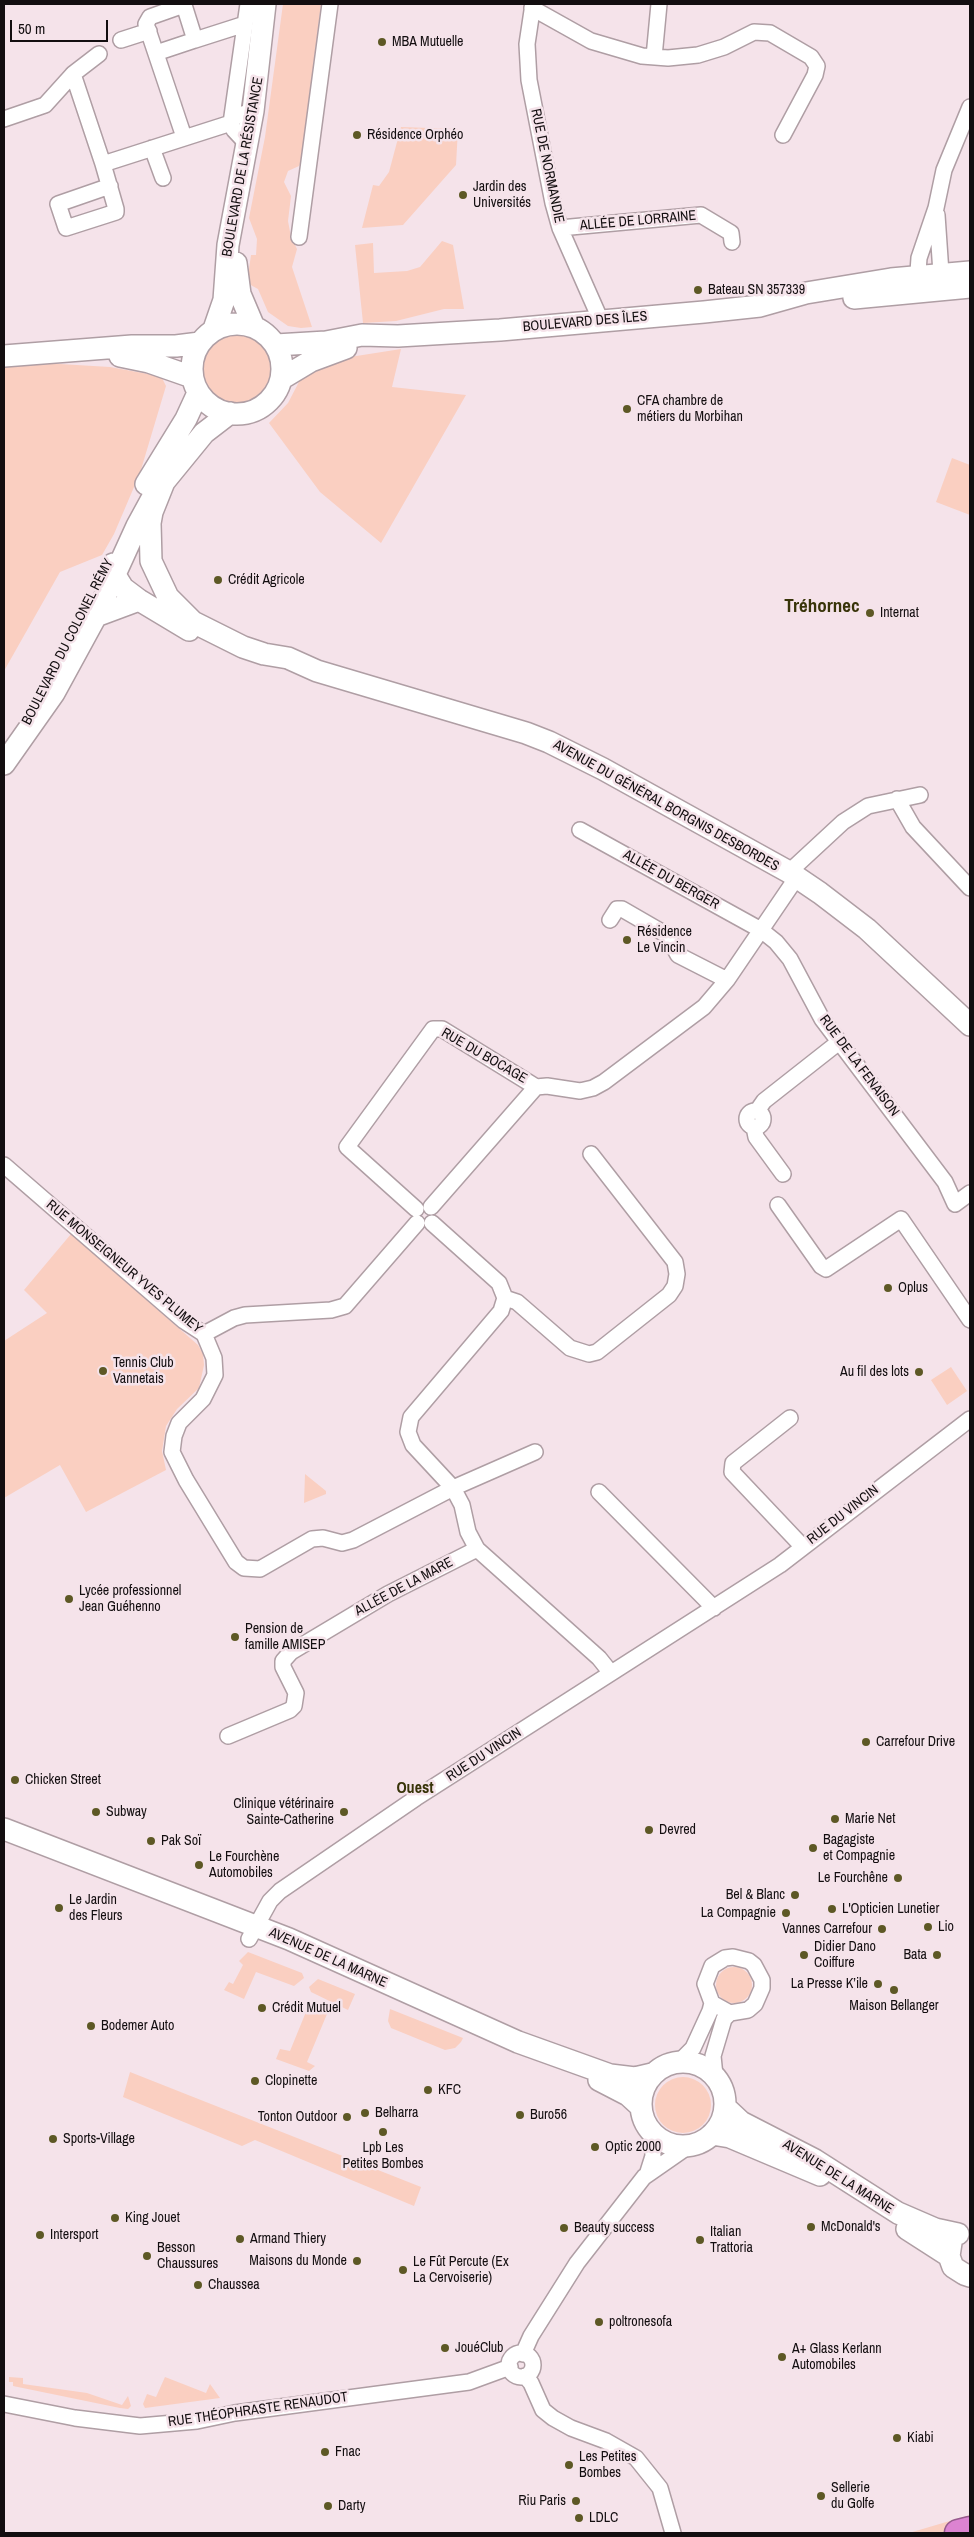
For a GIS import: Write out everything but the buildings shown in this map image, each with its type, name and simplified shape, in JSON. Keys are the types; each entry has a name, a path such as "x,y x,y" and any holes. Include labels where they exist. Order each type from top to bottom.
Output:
{"highway":[{"path":"958,2533 970,2530"}],"main road":[{"name":"BOULEVARD DE LA RÉSISTANCE","path":"207,336 223,305 228,246 248,146 265,4"},
{"name":"BOULEVARD DE LA RÉSISTANCE","path":"254,327 240,294 236,267 267,92 277,4"},
{"name":"BOULEVARD DES ÎLES","path":"276,345 326,342 362,335 398,336 500,330 704,312 771,303 816,302 927,284 970,272"},
{"name":"BOULEVARD DES ÎLES","path":"927,284 970,287"},
{"path":"4,356 77,350 132,346 176,346 207,336 227,325 241,324 254,327 263,332 276,345 280,356 281,379 273,397 258,409 249,413 230,413 212,406 195,385 131,358 77,350"},
{"path":"195,385 194,353 207,336"},
{"name":"BOULEVARD DES ÎLES","path":"281,379 291,371 326,354 398,336"},
{"name":"BOULEVARD DU COLONEL RÉMY","path":"4,764 18,741 144,486 186,420 195,385"},
{"name":"BOULEVARD DU COLONEL RÉMY","path":"18,741 54,693 96,616 141,518 166,477 204,433 230,413"},
{"name":"AVENUE DU GÉNÉRAL BORGNIS DESBORDES","path":"166,477 152,512 148,533 151,561 158,580 168,597 193,622 243,647"},
{"name":"BOULEVARD DU COLONEL RÉMY","path":"115,575 113,565 118,542"},
{"name":"AVENUE DU GÉNÉRAL BORGNIS DESBORDES","path":"115,575 123,588 139,600 202,638 243,647 270,656 285,668 317,671 505,726 549,742 610,773 793,875 867,929 970,1025"},
{"path":"96,616 102,612 139,600"},
{"name":"AVENUE DE LA MARNE","path":"4,1830 518,2042 610,2075 635,2078 652,2074"},
{"name":"AVENUE DE LA MARNE","path":"4,1841 252,1932 476,2033 608,2084 628,2095 640,2106"},
{"path":"680,2061 693,2063 705,2068 715,2076 721,2086 725,2107 723,2117 712,2134 690,2145 670,2144 652,2133 646,2125 640,2106 643,2089 652,2074 664,2065 680,2061"},
{"name":"AVENUE DE LA MARNE","path":"725,2107 741,2122 815,2160 898,2213 935,2229 964,2232"},
{"name":"AVENUE DE LA MARNE","path":"712,2134 730,2137 816,2173 949,2256 958,2271 970,2276"},
{"path":"949,2256 950,2244 964,2232"}],"street":[{"path":"248,4 231,123 234,130 248,146"},
{"path":"299,237 330,4"},
{"path":"654,57 660,4"},
{"path":"184,137 146,24 150,17 185,5 195,40"},
{"path":"533,6 591,41 616,50 654,57 698,55 724,47 758,31 770,33 811,57 816,66 815,75 783,135"},
{"name":"RUE DE NORMANDIE","path":"533,6 527,44 529,80 553,203 560,228 601,321"},
{"path":"156,53 245,24"},
{"path":"121,40 148,31"},
{"path":"4,119 46,105 73,74 98,54"},
{"path":"73,74 110,186"},
{"path":"927,284 919,258 936,208 949,155 970,107"},
{"path":"103,164 231,123 236,116 253,111"},
{"path":"152,148 163,178"},
{"path":"927,284 936,208"},
{"name":"ALLÉE DE LORRAINE","path":"560,228 701,215 731,233 732,242"},
{"name":"RUE DU BOCAGE","path":"505,1298 499,1283 347,1147 433,1029 442,1029 536,1087 547,1086 580,1091 587,1090 604,1082 694,1017 727,980 762,930 793,875 843,822 868,806 920,795"},
{"path":"897,799 913,827 970,888"},
{"name":"ALLÉE DU BERGER","path":"580,830 762,930"},
{"path":"610,920 617,909 622,909 667,934 678,954 727,980"},
{"name":"RUE DE LA FENAISON","path":"762,930 782,948 822,1019 945,1182 952,1206 970,1193"},
{"path":"783,1174 756,1138 754,1127 759,1126 763,1120 757,1111 764,1101 839,1042"},
{"path":"204,1334 234,1318 245,1315 331,1310 345,1306 536,1087"},
{"path":"591,1154 674,1262 677,1274 675,1286 669,1296 597,1352 589,1354 570,1348 516,1302 505,1298 501,1311 411,1417 408,1432 413,1445 453,1488 462,1504 468,1532 477,1549 599,1658 611,1673"},
{"name":"RUE MONSEIGNEUR YVES PLUMEY","path":"4,1165 184,1321 204,1334 214,1358 215,1375 205,1396 179,1423 174,1436 172,1452 190,1486 236,1562 244,1568 260,1568 312,1538 323,1538 342,1543 353,1540 453,1488"},
{"path":"778,1205 820,1266 826,1269 901,1219 970,1320"},
{"path":"790,1418 733,1463 732,1472 803,1547"},
{"name":"RUE DU VINCIN","path":"252,1932 270,1901 285,1887 408,1804 780,1565 970,1419"},
{"path":"453,1488 535,1452"},
{"path":"599,1492 714,1608"},
{"name":"ALLÉE DE LA MARE","path":"228,1736 290,1710 294,1706 296,1692 283,1667 283,1661 291,1652 388,1594 477,1549"},
{"path":"680,2061 693,2048 712,2003 706,1984 712,1966 724,1958 733,1957 749,1961 759,1971 762,1980 760,1997 748,2010 730,2013 724,2019 713,2056 715,2076"},
{"path":"712,2003 730,2013"},
{"name":"RUE THÉOPHRASTE RENAUDOT","path":"647,2175 653,2156 652,2133"},
{"name":"RUE THÉOPHRASTE RENAUDOT","path":"4,2404 75,2418 140,2426 197,2421 244,2411 469,2382 510,2367 512,2358 523,2354 531,2336 577,2263 647,2175 690,2145"},
{"path":"510,2367 515,2375 525,2376 531,2372 533,2364 530,2357 523,2354"},
{"path":"525,2376 543,2410 553,2418 571,2428 606,2441 636,2458 660,2488 674,2533"}],"shaded area":[{"path":"283,4 321,4 301,162 299,166 288,171 284,182 291,196 288,221 291,237 297,249 292,267 312,327 301,328 288,326 268,312 258,289 247,283 251,255 256,255 257,239 249,218 265,137"},
{"path":"401,127 458,129 456,165 403,225 362,228 373,185 379,186 389,172"},
{"path":"442,241 453,245 464,309 444,309 396,321 363,323 355,245 373,243 374,273 407,271 420,267"},
{"path":"236,333 249,336 261,343 268,355 271,368 268,381 261,393 249,400 236,403 223,400 211,393 204,381 201,368 204,355 211,343 223,336"},
{"path":"401,349 392,387 466,395 381,543 320,492 269,423 288,403 301,378 350,357"},
{"path":"43,363 110,367 148,374 162,378 166,386 140,473 114,534 102,555 60,572 4,671 4,365"},
{"path":"952,458 970,465 970,515 936,502"},
{"name":"Tennis Club Vannetais","path":"71,1234 198,1345 203,1354 204,1365 199,1388 177,1409 166,1426 162,1451 166,1470 86,1512 60,1465 4,1498 4,1341 47,1313 24,1290"},
{"path":"951,1367 967,1391 947,1405 931,1380"},
{"path":"305,1474 326,1491 326,1494 304,1503"},
{"path":"248,1952 302,1973 304,1978 294,1986 256,1972 244,1999 224,1990 229,1982 233,1984 243,1965 239,1961"},
{"path":"734,1967 741,1968 747,1972 751,1978 751,1992 747,1998 741,2002 734,2003 727,2002 721,1998 717,1992 716,1985 717,1978 721,1972 727,1968"},
{"path":"318,1979 355,1994 348,2010 311,1992 309,1987"},
{"path":"308,2007 327,2014 307,2062 315,2066 309,2071 276,2059 280,2049 290,2051"},
{"path":"390,2009 463,2038 455,2048 445,2050 391,2028 388,2021"},
{"path":"130,2072 421,2187 414,2206 255,2140 242,2146 123,2097"},
{"path":"683,2077 694,2079 703,2085 709,2094 711,2105 709,2116 703,2125 694,2131 683,2133 672,2131 663,2125 657,2116 655,2105 657,2094 663,2085 672,2079"},
{"path":"9,2377 23,2378 23,2384 87,2393 122,2405 128,2396 131,2406 128,2409 120,2408 13,2386 13,2382 9,2382"},
{"path":"165,2377 206,2393 210,2384 220,2398 145,2408 143,2404 147,2394 156,2397"},
{"path":"970,2515 970,2533 909,2533"}],"place":[{"name":"MBA Mutuelle","path":"382,42"},
{"name":"Résidence Orphéo","path":"357,135"},
{"name":"Jardin des Universités","path":"463,195"},
{"name":"Bateau SN 357339","path":"698,290"},
{"name":"CFA chambre de métiers du Morbihan","path":"627,409"},
{"name":"Crédit Agricole","path":"218,580"},
{"name":"Internat","path":"870,613"},
{"name":"Résidence Le Vincin","path":"627,940"},
{"name":"Oplus","path":"888,1288"},
{"name":"Tennis Club Vannetais","path":"103,1371"},
{"name":"Au fil des lots","path":"919,1372"},
{"name":"Lycée professionnel Jean Guéhenno","path":"69,1599"},
{"name":"Pension de famille AMISEP","path":"235,1637"},
{"name":"Carrefour Drive","path":"866,1742"},
{"name":"Chicken Street","path":"15,1780"},
{"name":"Subway","path":"96,1812"},
{"name":"Clinique vétérinaire Sainte-Catherine","path":"344,1812"},
{"name":"Marie Net","path":"835,1819"},
{"name":"Devred","path":"649,1830"},
{"name":"Pak Soï","path":"151,1841"},
{"name":"Bagagiste et Compagnie","path":"813,1848"},
{"name":"Le Fourchène Automobiles","path":"199,1865"},
{"name":"Le Fourchêne","path":"898,1878"},
{"name":"Bel & Blanc","path":"795,1895"},
{"name":"Le Jardin des Fleurs","path":"59,1908"},
{"name":"L'Opticien Lunetier","path":"832,1909"},
{"name":"La Compagnie","path":"786,1913"},
{"name":"Lio","path":"928,1927"},
{"name":"Vannes Carrefour","path":"882,1929"},
{"name":"Didier Dano Coiffure","path":"804,1955"},
{"name":"Bata","path":"937,1955"},
{"name":"La Presse K’ile","path":"878,1984"},
{"name":"Maison Bellanger","path":"894,1990"},
{"name":"Crédit Mutuel","path":"262,2008"},
{"name":"Bodemer Auto","path":"91,2026"},
{"name":"Clopinette","path":"255,2081"},
{"name":"KFC","path":"428,2090"},
{"name":"Belharra","path":"365,2113"},
{"name":"Buro56","path":"520,2115"},
{"name":"Tonton Outdoor","path":"347,2117"},
{"name":"Lpb Les Petites Bombes","path":"383,2132"},
{"name":"Sports-Village","path":"53,2139"},
{"name":"Optic 2000","path":"595,2147"},
{"name":"King Jouet","path":"115,2218"},
{"name":"McDonald's","path":"811,2227"},
{"name":"Beauty success","path":"564,2228"},
{"name":"Intersport","path":"40,2235"},
{"name":"Armand Thiery","path":"240,2239"},
{"name":"Italian Trattoria","path":"700,2240"},
{"name":"Besson Chaussures","path":"147,2256"},
{"name":"Maisons du Monde","path":"357,2261"},
{"name":"Le Fût Percute (Ex La Cervoiserie)","path":"403,2270"},
{"name":"Chaussea","path":"198,2285"},
{"name":"poltronesofa","path":"599,2322"},
{"name":"JouéClub","path":"445,2348"},
{"name":"A+ Glass Kerlann Automobiles","path":"782,2357"},
{"name":"Kiabi","path":"897,2438"},
{"name":"Fnac","path":"325,2452"},
{"name":"Les Petites Bombes","path":"569,2465"},
{"name":"Sellerie du Golfe","path":"821,2496"},
{"name":"Riu Paris","path":"576,2501"},
{"name":"Darty","path":"328,2506"},
{"name":"LDLC","path":"579,2518"}],"district":[{"name":"Tréhornec","path":"822,607"},
{"name":"Ouest","path":"415,1789"}]}
